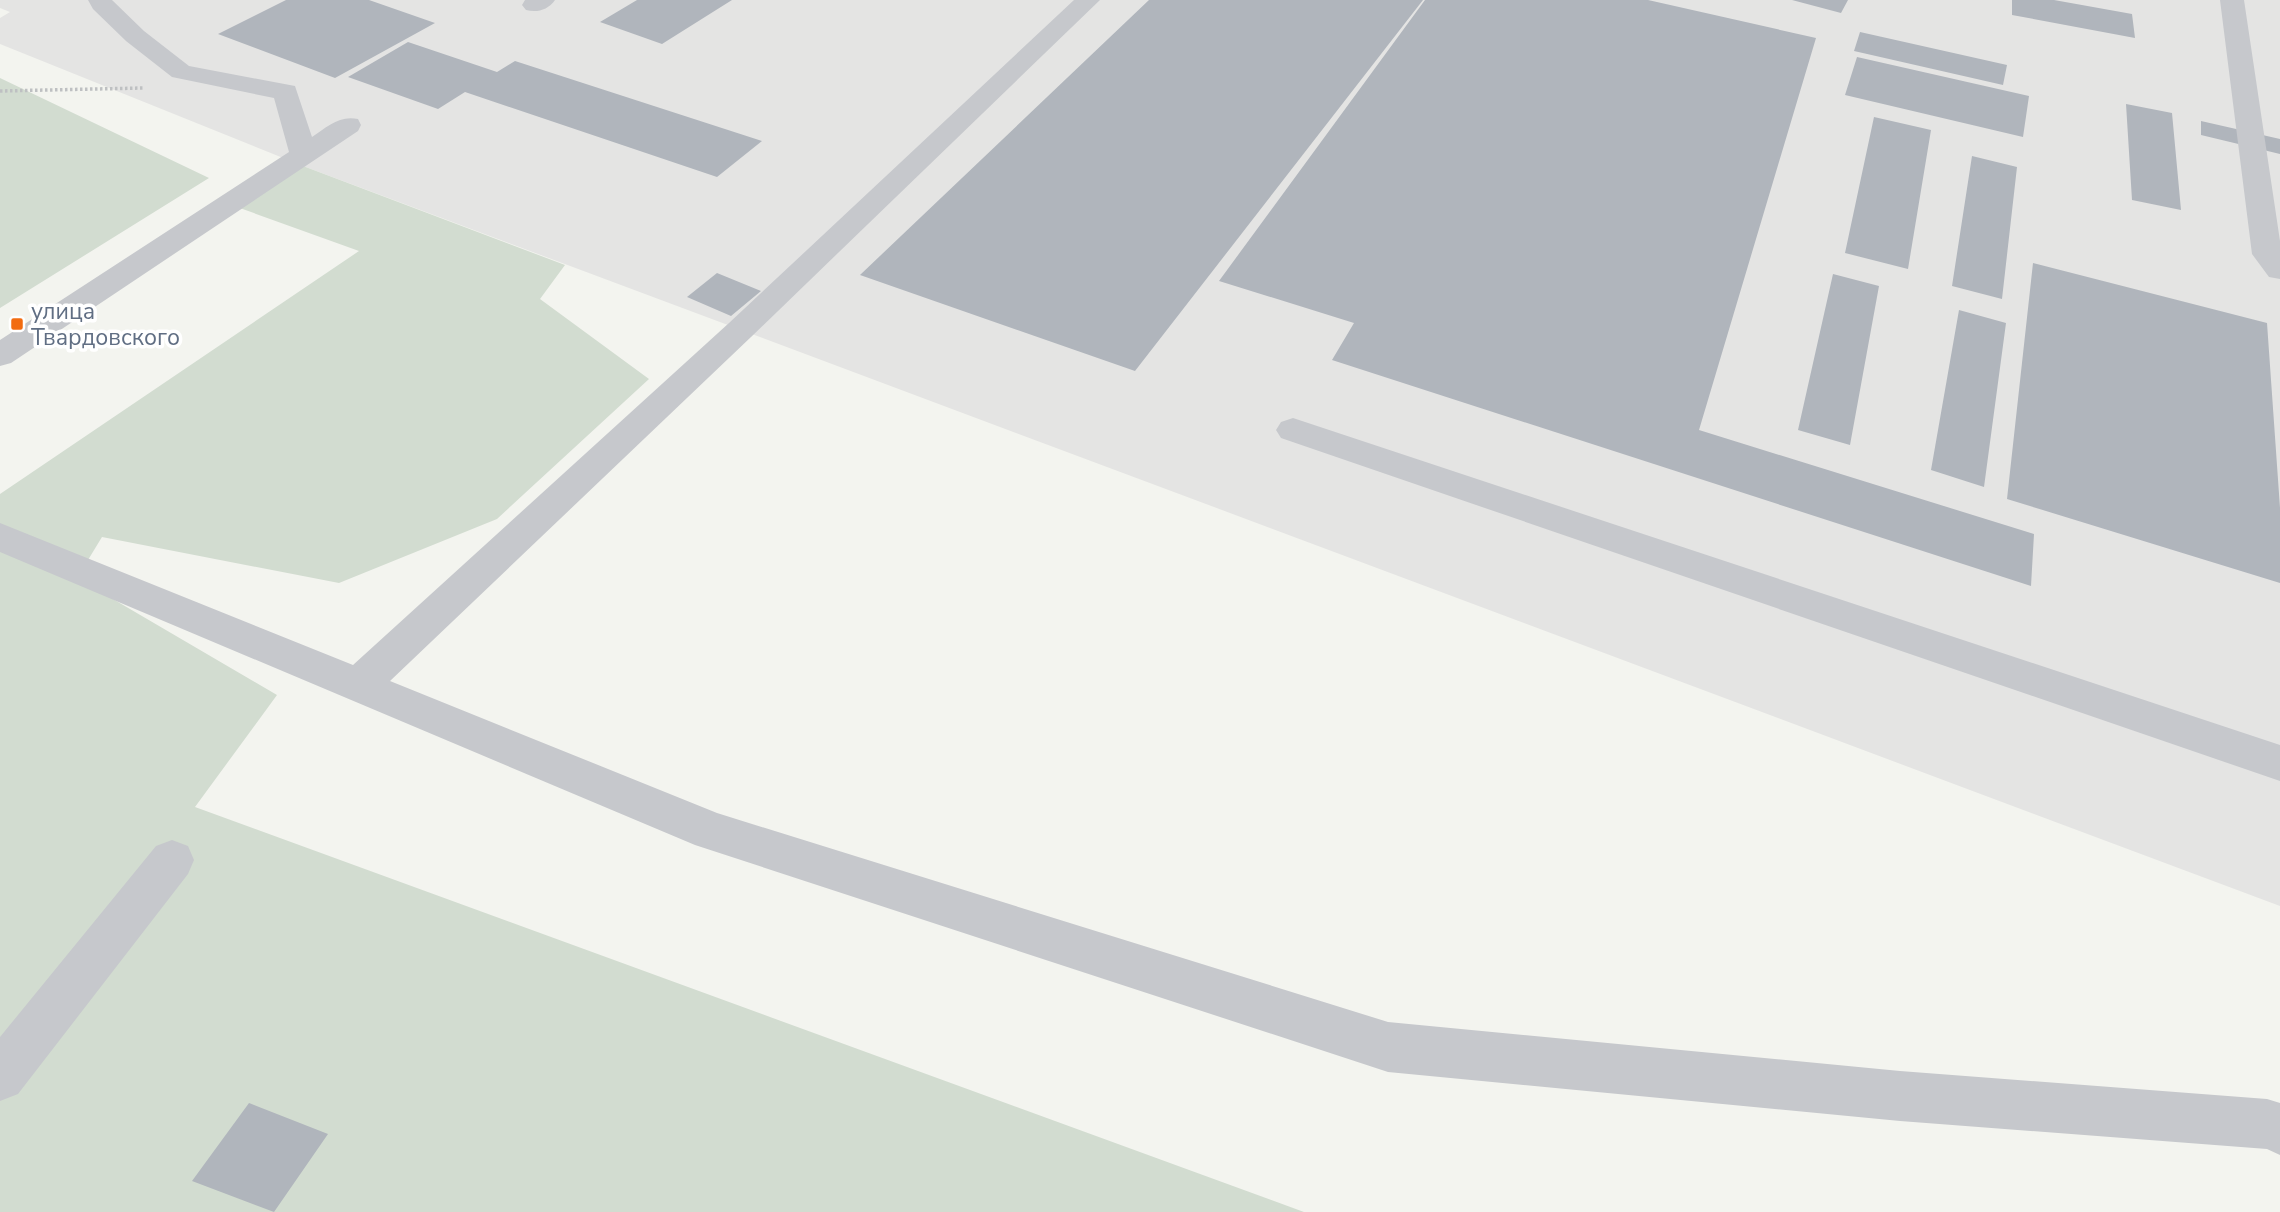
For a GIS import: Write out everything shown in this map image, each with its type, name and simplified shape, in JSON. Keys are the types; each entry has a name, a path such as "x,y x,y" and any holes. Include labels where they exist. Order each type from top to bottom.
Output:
{"street":[{"path":"100,0 135,36 181,72 286,92 303,154"},
{"path":"359,685 750,321 1088,0"},
{"path":"2232,0 2267,254 2280,270"},
{"path":"0,355 348,125"},
{"path":"1293,430 2280,763"},
{"path":"0,537 711,831 1388,1046 1900,1096 2276,1117"},
{"path":"0,1076 172,860"}],"path":[{"path":"0,91 152,88"}],"shaded area":[{"path":"0,0 2280,0 2280,906 303,166 0,44 0,18 10,12 0,8"},
{"path":"0,78 209,178 0,308"},
{"path":"303,166 565,265 540,299 649,379 497,519 339,583 102,537 77,578 277,695 195,807 1304,1212 0,1212 0,494 359,251 237,207"}],"building":[{"path":"286,0 369,0 435,23 335,78 218,34"},
{"path":"637,0 732,0 662,44 600,22"},
{"path":"1149,0 1423,0 1135,371 860,275"},
{"path":"1425,0 1648,0 1816,38 1699,430 2034,534 2031,586 1332,360 1354,323 1219,281"},
{"path":"1792,0 1848,0 1841,13"},
{"path":"2012,0 2054,0 2132,14 2135,38 2012,15"},
{"path":"1860,32 2007,65 2003,85 1854,51"},
{"path":"408,42 497,72 515,61 762,141 717,177 465,92 438,109 348,77"},
{"path":"1857,57 2029,96 2023,137 1845,95"},
{"path":"2126,104 2172,113 2181,210 2132,200"},
{"path":"1874,117 1931,130 1908,269 1845,253"},
{"path":"2201,121 2280,139 2280,154 2201,135"},
{"path":"1972,156 2017,167 2002,299 1952,286"},
{"path":"2033,263 2267,323 2280,508 2280,583 2007,499"},
{"path":"717,273 761,291 731,316 687,297"},
{"path":"1833,274 1879,286 1850,445 1798,430"},
{"path":"1959,310 2006,323 1984,487 1931,470"},
{"path":"249,1103 328,1134 274,1212 192,1181"}],"place":[{"name":"улица Твардовского","path":"17,324"}]}
